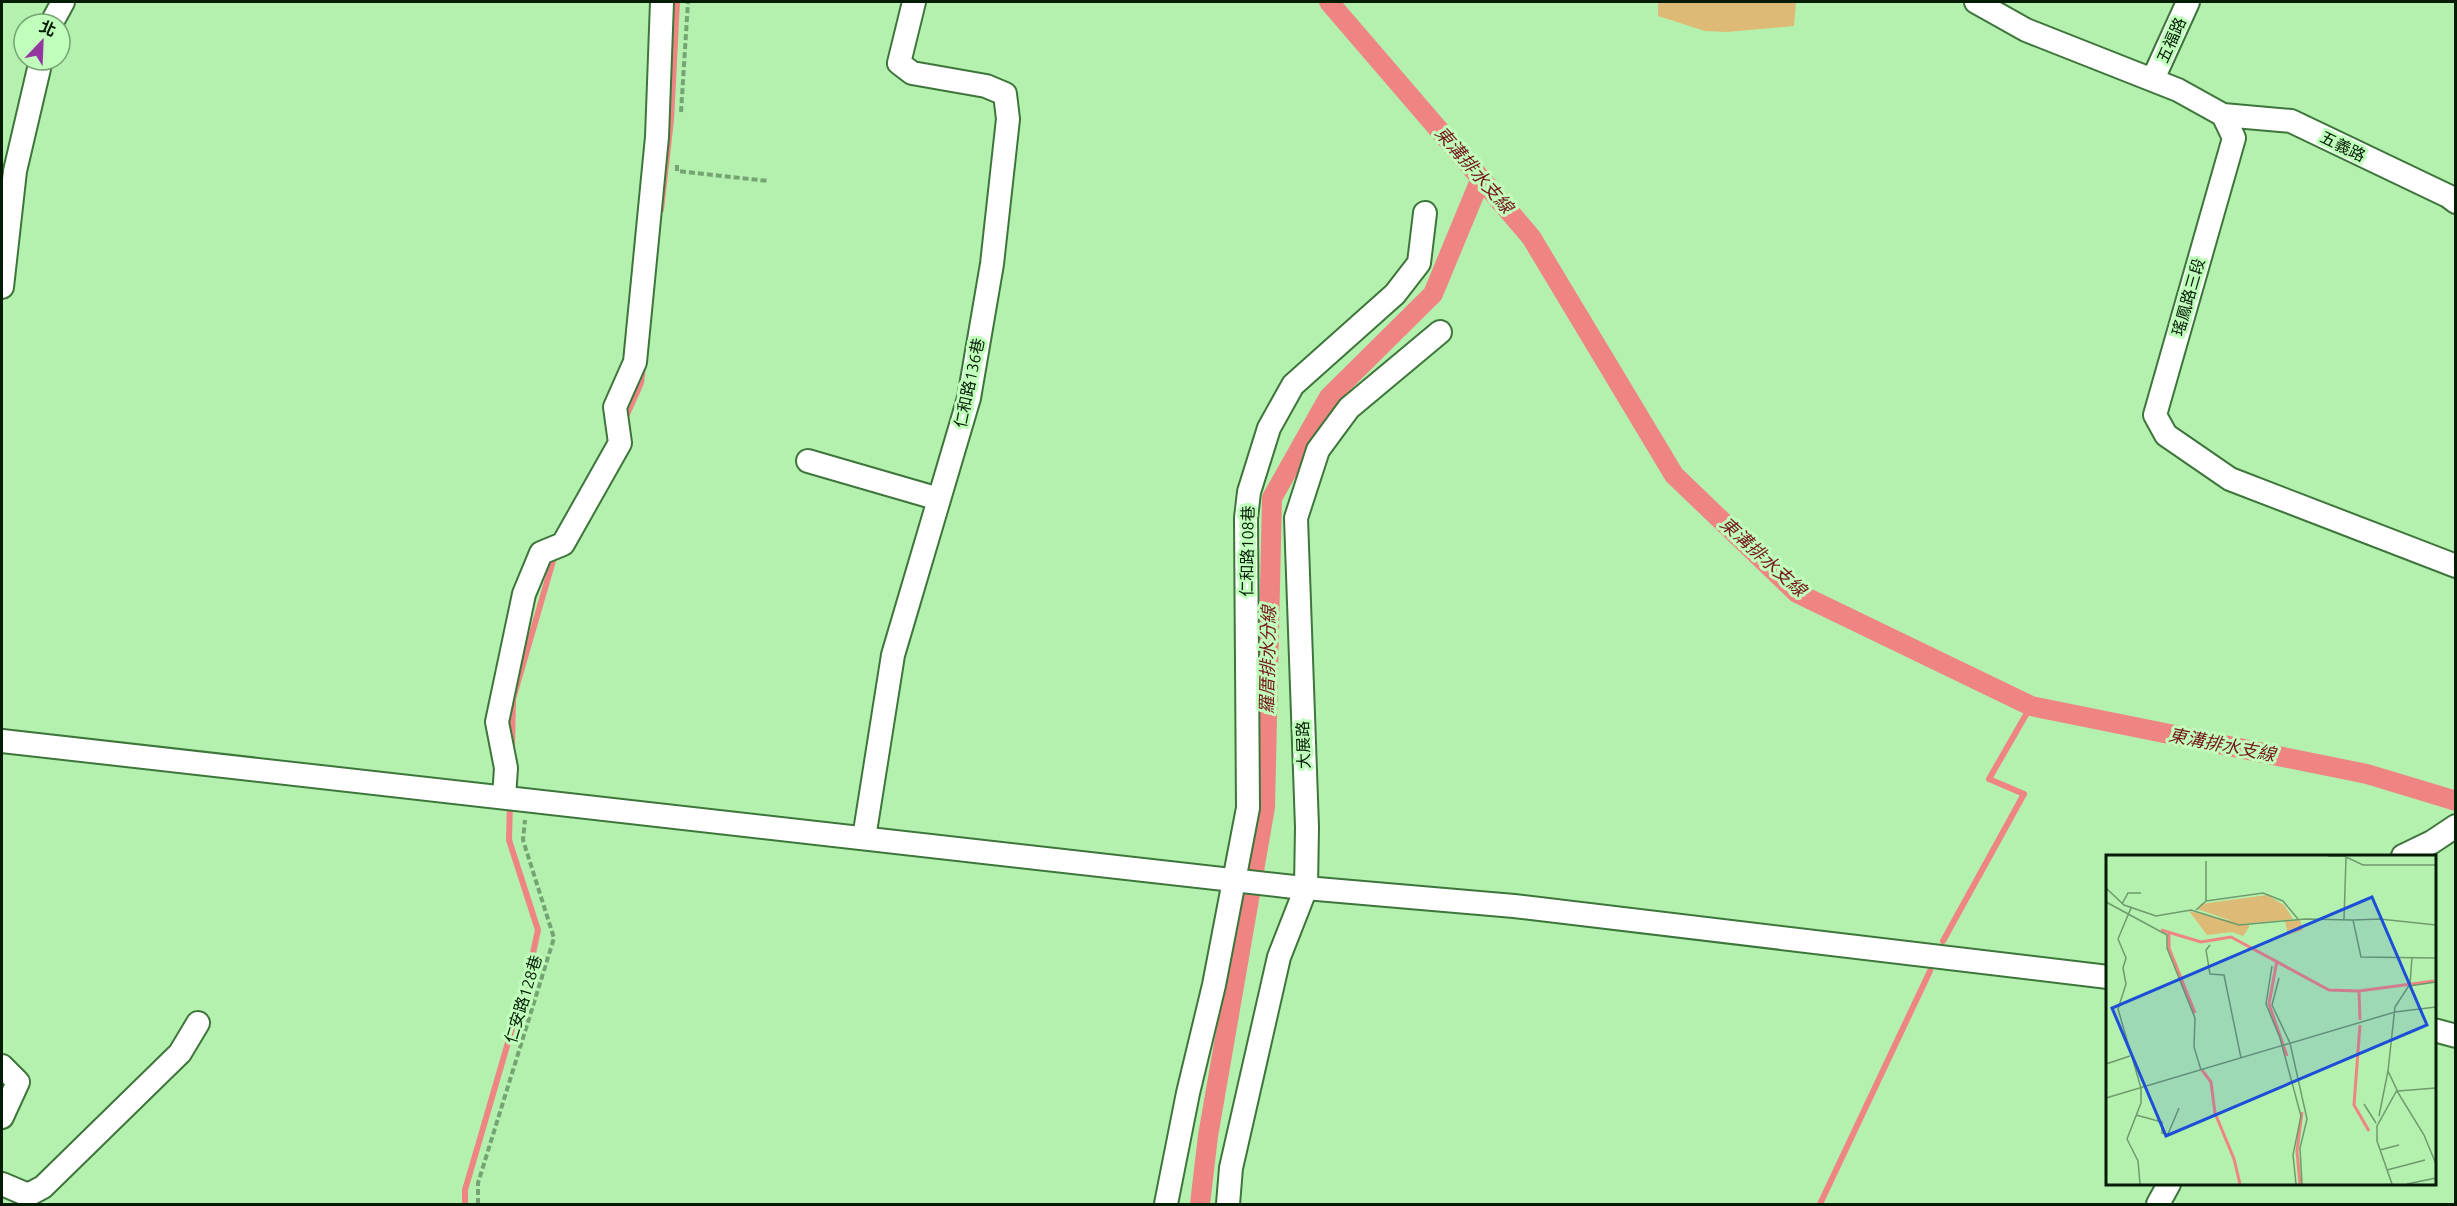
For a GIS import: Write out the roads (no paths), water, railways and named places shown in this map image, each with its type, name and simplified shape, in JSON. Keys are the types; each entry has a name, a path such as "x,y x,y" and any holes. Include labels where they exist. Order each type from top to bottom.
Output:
{"street":[{"path":"516,798 506,768 497,722 524,594 541,553 563,544 620,443 615,407 634,362 657,137 662,2"},
{"name":"仁和路136巷","path":"864,838 893,655 969,398 992,264 1008,119 1005,94 986,86 912,73 899,63 914,2"},
{"path":"1976,2 2026,30 2153,79 2223,115"},
{"name":"五福路","path":"2153,79 2188,2"},
{"path":"2,287 15,171 38,72"},
{"name":"五義路","path":"2223,115 2291,121 2448,196 2456,202"},
{"name":"瑤鳳路三段","path":"2223,115 2234,138 2155,415 2166,435 2230,478 2456,566"},
{"name":"仁和路108巷","path":"1166,1204 1235,880 1248,808 1246,518 1249,492 1269,428 1293,385 1395,294 1419,263 1425,213"},
{"name":"大展路","path":"1228,1204 1231,1168 1279,957 1300,887 1307,827 1296,518 1318,450 1349,408 1440,332"},
{"path":"808,461 939,499"},
{"path":"2,741 1235,880 1514,906 2106,977"},
{"path":"2405,855 2454,828"},
{"path":"2,1184 28,1196 43,1187 180,1053 198,1023"},
{"path":"2436,1031 2456,1036"},
{"path":"2,1066 18,1083 2,1117"},
{"path":"2158,1204 2168,1185"}],"waterway":[{"path":"661,210 671,120 677,2"},
{"name":"東溝排水支線","path":"1329,2 1531,237 1674,475 1797,593 2031,706 2367,774 2456,801"},
{"name":"羅厝排水分線","path":"1200,1204 1208,1136 1265,807 1272,498 1329,397 1433,294 1481,178"},
{"path":"624,421 641,383 643,366"},
{"path":"512,748 513,699 555,554"},
{"path":"1943,941 2024,794 1989,779 2031,706"},
{"path":"465,1204 465,1190 530,967 538,930 509,840 510,803"},
{"path":"1820,1204 1930,971"}]}
